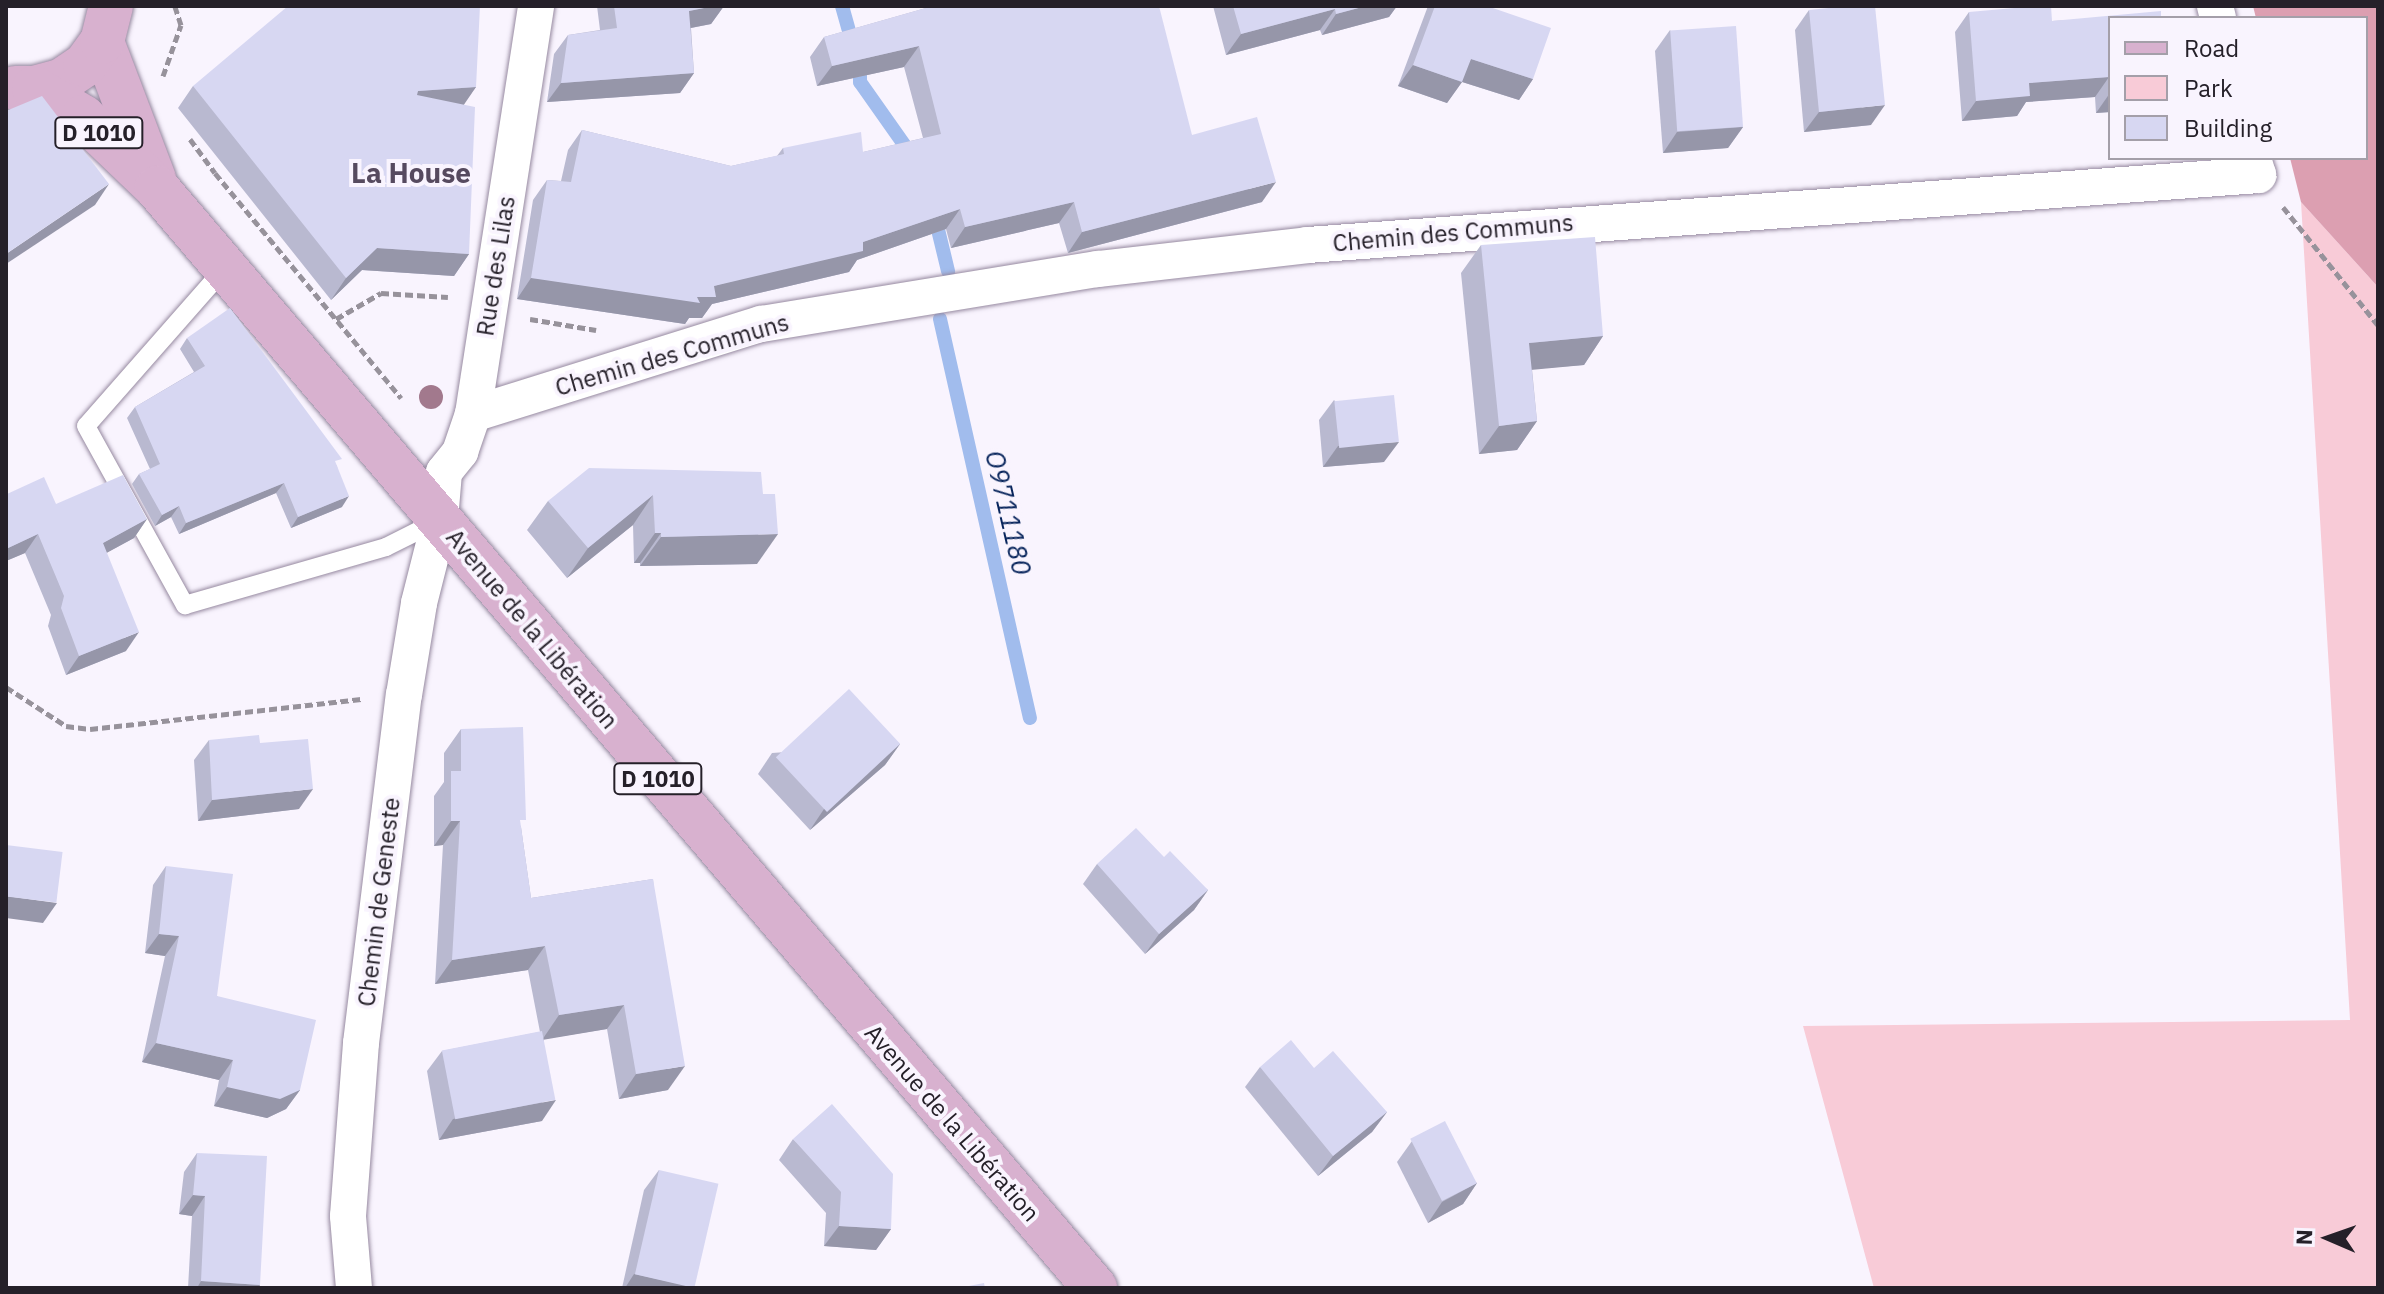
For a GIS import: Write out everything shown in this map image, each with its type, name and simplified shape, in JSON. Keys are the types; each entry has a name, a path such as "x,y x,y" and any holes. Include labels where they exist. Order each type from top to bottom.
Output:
{"main road":[{"path":"20,87 61,81 85,65 107,24"},
{"name":"Avenue de la Libération","path":"107,24 157,188"},
{"name":"Avenue de la Libération","path":"20,87 83,117 157,188 1095,1288"}],"street":[{"name":"Rue des Lilas","path":"440,520 444,472 460,452 473,414 536,6"},
{"name":"Chemin des Communs","path":"473,414 761,324 1024,280 1293,246 2256,166"},
{"name":"Chemin de Geneste","path":"354,1288 348,1216 361,1043 404,695 419,603 440,520"}],"lane":[{"path":"225,268 86,426 185,605 386,547 440,520"}],"path":[{"path":"2256,166 2378,325"},
{"path":"6,687 66,726 90,729 404,695"}],"green space":[{"path":"2301,202 2378,287 2378,1288 1874,1288 1803,1026 2350,1020"}],"shaded area":[{"path":"2253,6 2378,6 2378,287 2301,202 2290,160 2368,160 2368,16 2256,16"}],"building":[{"path":"288,6 480,6 476,87 418,91 417,95 475,107 469,254 377,248 346,278 193,86"},
{"path":"614,6 714,6 689,11 694,73 561,83 568,35 617,28"},
{"path":"933,6 1159,6 1192,135 1257,117 1276,182 1082,232 1074,202 965,227 960,209 863,242 863,251 714,286 716,297 697,297 700,303 531,278 547,180 571,182 582,130 731,166 784,154 783,148 861,132 863,152 941,134 919,46 832,66 824,37"},
{"path":"1233,6 1366,6 1336,14 1335,9 1241,34"},
{"path":"1435,6 1487,6 1551,28 1533,79 1471,59 1462,82 1413,65"},
{"path":"1875,6 1885,105 1819,112 1809,10"},
{"path":"2051,6 2052,21 2161,11 2161,16 2108,16 2108,77 2029,83 2030,96 1976,101 1969,12"},
{"path":"1736,26 1743,127 1677,131 1670,31"},
{"path":"42,96 109,184 6,254 6,111"},
{"path":"1595,237 1603,336 1529,343 1537,421 1499,426 1481,245"},
{"path":"230,308 342,459 335,461 349,496 298,517 284,483 186,523 179,506 162,515 139,474 160,464 135,407 205,366 187,338"},
{"path":"1394,395 1399,442 1339,448 1334,401"},
{"path":"589,468 761,472 763,494 775,494 778,534 661,537 661,533 655,533 653,495 588,548 548,501"},
{"path":"123,475 147,519 103,543 139,632 79,656 61,608 64,596 38,534 6,549 6,492 44,477 56,504"},
{"path":"849,689 900,744 827,812 776,757"},
{"path":"523,727 526,820 520,820 531,898 653,879 685,1066 636,1074 624,1005 559,1015 545,946 452,960 460,821 451,821 451,771 461,771 461,729"},
{"path":"259,735 260,743 308,739 313,789 212,800 209,740"},
{"path":"1136,828 1164,857 1170,851 1208,890 1159,934 1097,864"},
{"path":"6,845 63,852 56,903 6,896"},
{"path":"166,866 233,874 217,996 316,1020 300,1090 280,1099 227,1087 233,1060 156,1043 179,936 159,934"},
{"path":"542,1031 555,1100 455,1119 442,1050"},
{"path":"1291,1040 1314,1068 1333,1051 1387,1112 1333,1156 1260,1067"},
{"path":"832,1104 893,1174 891,1229 839,1226 841,1192 793,1139"},
{"path":"1445,1121 1477,1183 1442,1201 1410,1139"},
{"path":"197,1153 267,1156 260,1285 201,1281 205,1196 193,1195"},
{"path":"659,1170 718,1184 694,1288 635,1274"},
{"path":"984,1283 985,1288 959,1288"}],"waterway":[{"name":"O9711180","path":"842,6 860,70 860,82 913,157"},
{"name":"O9711180","path":"934,213 948,271"},
{"name":"O9711180","path":"940,319 1030,718"}],"district":[{"name":"La House","path":"411,173"}]}
